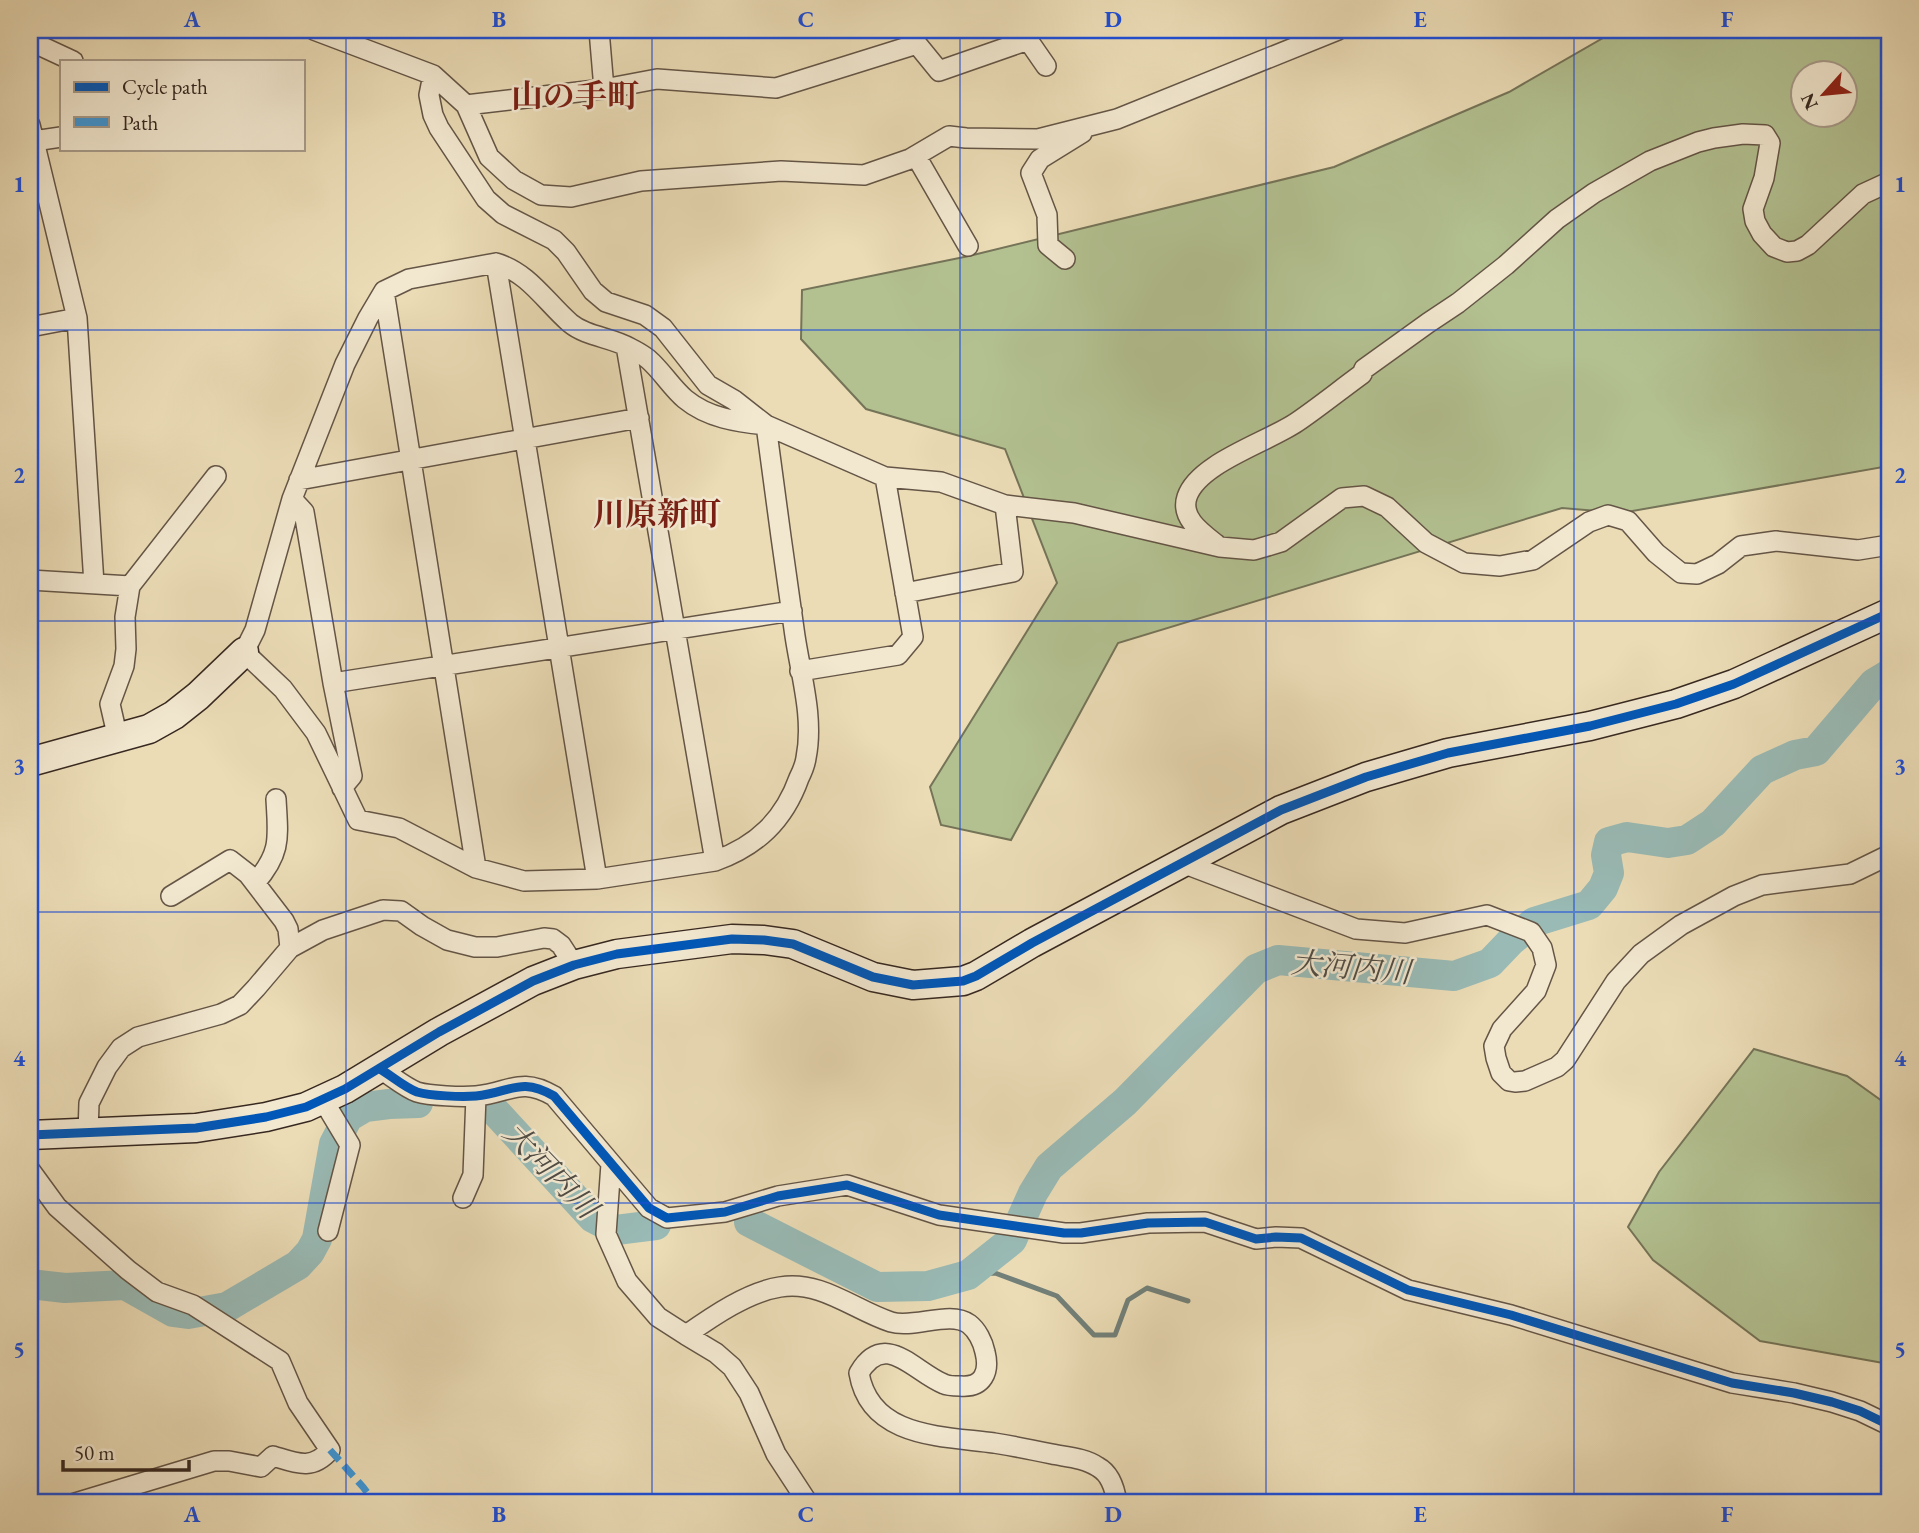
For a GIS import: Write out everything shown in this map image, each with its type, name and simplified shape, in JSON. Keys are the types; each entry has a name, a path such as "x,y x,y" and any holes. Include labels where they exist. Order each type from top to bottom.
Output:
{"street":[{"path":"314,30 433,75 466,105 489,157 514,180 541,195 571,197 641,181 780,171 864,175 916,156 949,136 1038,139 1117,119 1338,30"},
{"path":"599,30 604,89"},
{"path":"466,105 604,89 657,79 776,88 918,44 939,71 1028,40 1046,66"},
{"path":"30,41 71,60"},
{"path":"433,75 429,95 433,115 486,199 503,214 554,240 566,252 593,291 606,302 645,315 663,328 708,386 734,400 765,425 884,477 941,482 1005,505 1074,513 1220,547 1254,550 1281,542 1342,498 1364,496 1387,508 1426,543 1464,563 1500,566 1533,560 1589,522 1608,514 1628,521 1656,553 1681,573 1697,574 1717,564 1741,546 1776,541 1857,550 1889,545"},
{"path":"1065,259 1048,245 1047,215 1031,173 1040,159 1098,124"},
{"path":"60,137 32,133 77,318 94,584"},
{"path":"1220,547 1195,528 1186,512 1186,498 1196,481 1218,464 1295,424 1362,374 1364,369 1385,353 1458,303 1557,219 1594,193 1650,161 1714,138 1743,134 1765,135 1770,143 1764,178 1753,209 1755,221 1774,247 1787,252 1797,251 1808,244 1863,194 1889,182"},
{"path":"916,156 968,246"},
{"path":"30,762 149,729 174,715 198,696 244,652 255,630 292,499 345,364 384,292 409,279 496,263 510,267 529,280 572,324 626,346 648,359 685,399 710,414 735,422 765,425"},
{"path":"496,263 597,879"},
{"path":"384,292 476,868"},
{"path":"30,327 77,318"},
{"path":"626,346 715,861"},
{"path":"299,480 639,418"},
{"path":"244,652 284,690 316,733 358,820 399,828 476,868 524,881 597,879 715,861 731,855 751,844 783,812 796,788 806,759 809,718 765,425"},
{"path":"118,738 110,704 124,666 125,617 130,586 216,476"},
{"path":"800,671 898,655 913,637 884,477"},
{"path":"292,499 304,512 352,776 342,788"},
{"path":"905,593 1013,572 1005,505"},
{"path":"30,580 130,586"},
{"path":"333,683 792,611"},
{"path":"330,1110 345,1089 439,1032 533,981 574,965 617,954 732,939 753,939 793,944 873,977 900,983 913,985 963,981 1281,810 1366,777 1448,753 1590,726 1676,704 1745,679 1889,613"},
{"path":"255,883 267,869 279,841 276,799"},
{"path":"1180,862 1356,929 1405,933 1487,915 1531,932 1542,948 1546,965 1536,991 1502,1029 1494,1046 1501,1073 1509,1081 1525,1082 1557,1067 1565,1060 1616,981 1641,954 1681,925 1734,896 1762,885 1850,874 1889,855"},
{"path":"171,896 230,860 248,874 284,921 288,929 290,948"},
{"path":"88,1134 89,1103 107,1067 121,1048 138,1037 221,1014 240,1005 290,948 323,930 383,910 401,911 447,940 475,947 497,947 544,938 553,939 561,945 574,965"},
{"path":"380,1069 415,1091 428,1094 476,1096 528,1085 542,1088 554,1096 649,1208 667,1218 725,1212 778,1196 847,1185 939,1215 1016,1227 1081,1233 1148,1223 1205,1222 1256,1239 1301,1238 1408,1290 1511,1315 1732,1383 1832,1402 1860,1410 1889,1425"},
{"path":"463,1198 472,1175 476,1096"},
{"path":"30,1135 196,1128 267,1117 306,1107 330,1110"},
{"path":"328,1231 350,1145 330,1110"},
{"path":"611,1164 606,1227 627,1281 659,1317 716,1353 732,1367 749,1393 776,1454 808,1503"},
{"path":"30,1171 57,1208 128,1270 157,1292 193,1306 280,1361 298,1403 330,1450 323,1458 303,1465 273,1456 261,1467 214,1461 75,1503"},
{"path":"686,1335 709,1318 760,1292 783,1286 810,1287 891,1322 906,1324 953,1318 969,1324 980,1337 985,1350 985,1374 980,1382 967,1387 945,1385 899,1356 874,1356 864,1364 859,1373 867,1399 878,1413 905,1428 942,1437 996,1443 1079,1459 1098,1467 1109,1476 1117,1503"}],"green space":[{"path":"1617,30 1889,30 1889,466 1621,513 1562,508 1118,643 1011,840 941,825 930,787 1057,583 1005,449 866,409 801,339 802,290 969,256 1334,167 1509,92"},
{"path":"1754,1049 1847,1076 1889,1106 1889,1364 1760,1341 1653,1260 1628,1227 1659,1172"}],"waterway":[{"name":"大河内川","path":"749,1222 877,1287 928,1286 968,1275 1012,1240 1033,1193 1049,1167 1125,1102 1256,969 1278,960 1454,976 1490,963 1534,922 1589,905 1603,888 1609,873 1606,855 1609,842 1627,837 1668,843 1687,840 1713,823 1762,770 1795,755 1816,751 1874,683 1889,674"},
{"name":"大河内川","path":"30,1284 65,1288 125,1285 173,1312 188,1314 227,1307 298,1265 310,1252 317,1239 334,1144 348,1117 365,1107 418,1103"},
{"name":"大河内川","path":"491,1107 593,1218 616,1230 656,1225"},
{"path":"968,1275 995,1273 1057,1296 1094,1335 1115,1335 1128,1300 1147,1288 1188,1301"}],"marked path":[{"path":"330,1450 375,1503"}],"cycle path":[{"path":"30,1135 196,1128 266,1117 306,1107 345,1089 439,1032 533,981 574,965 617,954 732,939 764,940 793,944 873,977 913,985 963,981 1281,810 1366,777 1448,753 1590,726 1676,704 1734,684 1889,613"},
{"path":"380,1069 407,1087 423,1093 476,1096 523,1086 554,1096 649,1208 667,1218 725,1212 778,1196 847,1185 939,1215 1064,1233 1148,1223 1205,1222 1256,1239 1301,1238 1408,1290 1511,1315 1732,1383 1832,1402 1860,1411 1889,1425"}],"district":[{"name":"山の手町","path":"575,96"},
{"name":"川原新町","path":"657,514"}]}
